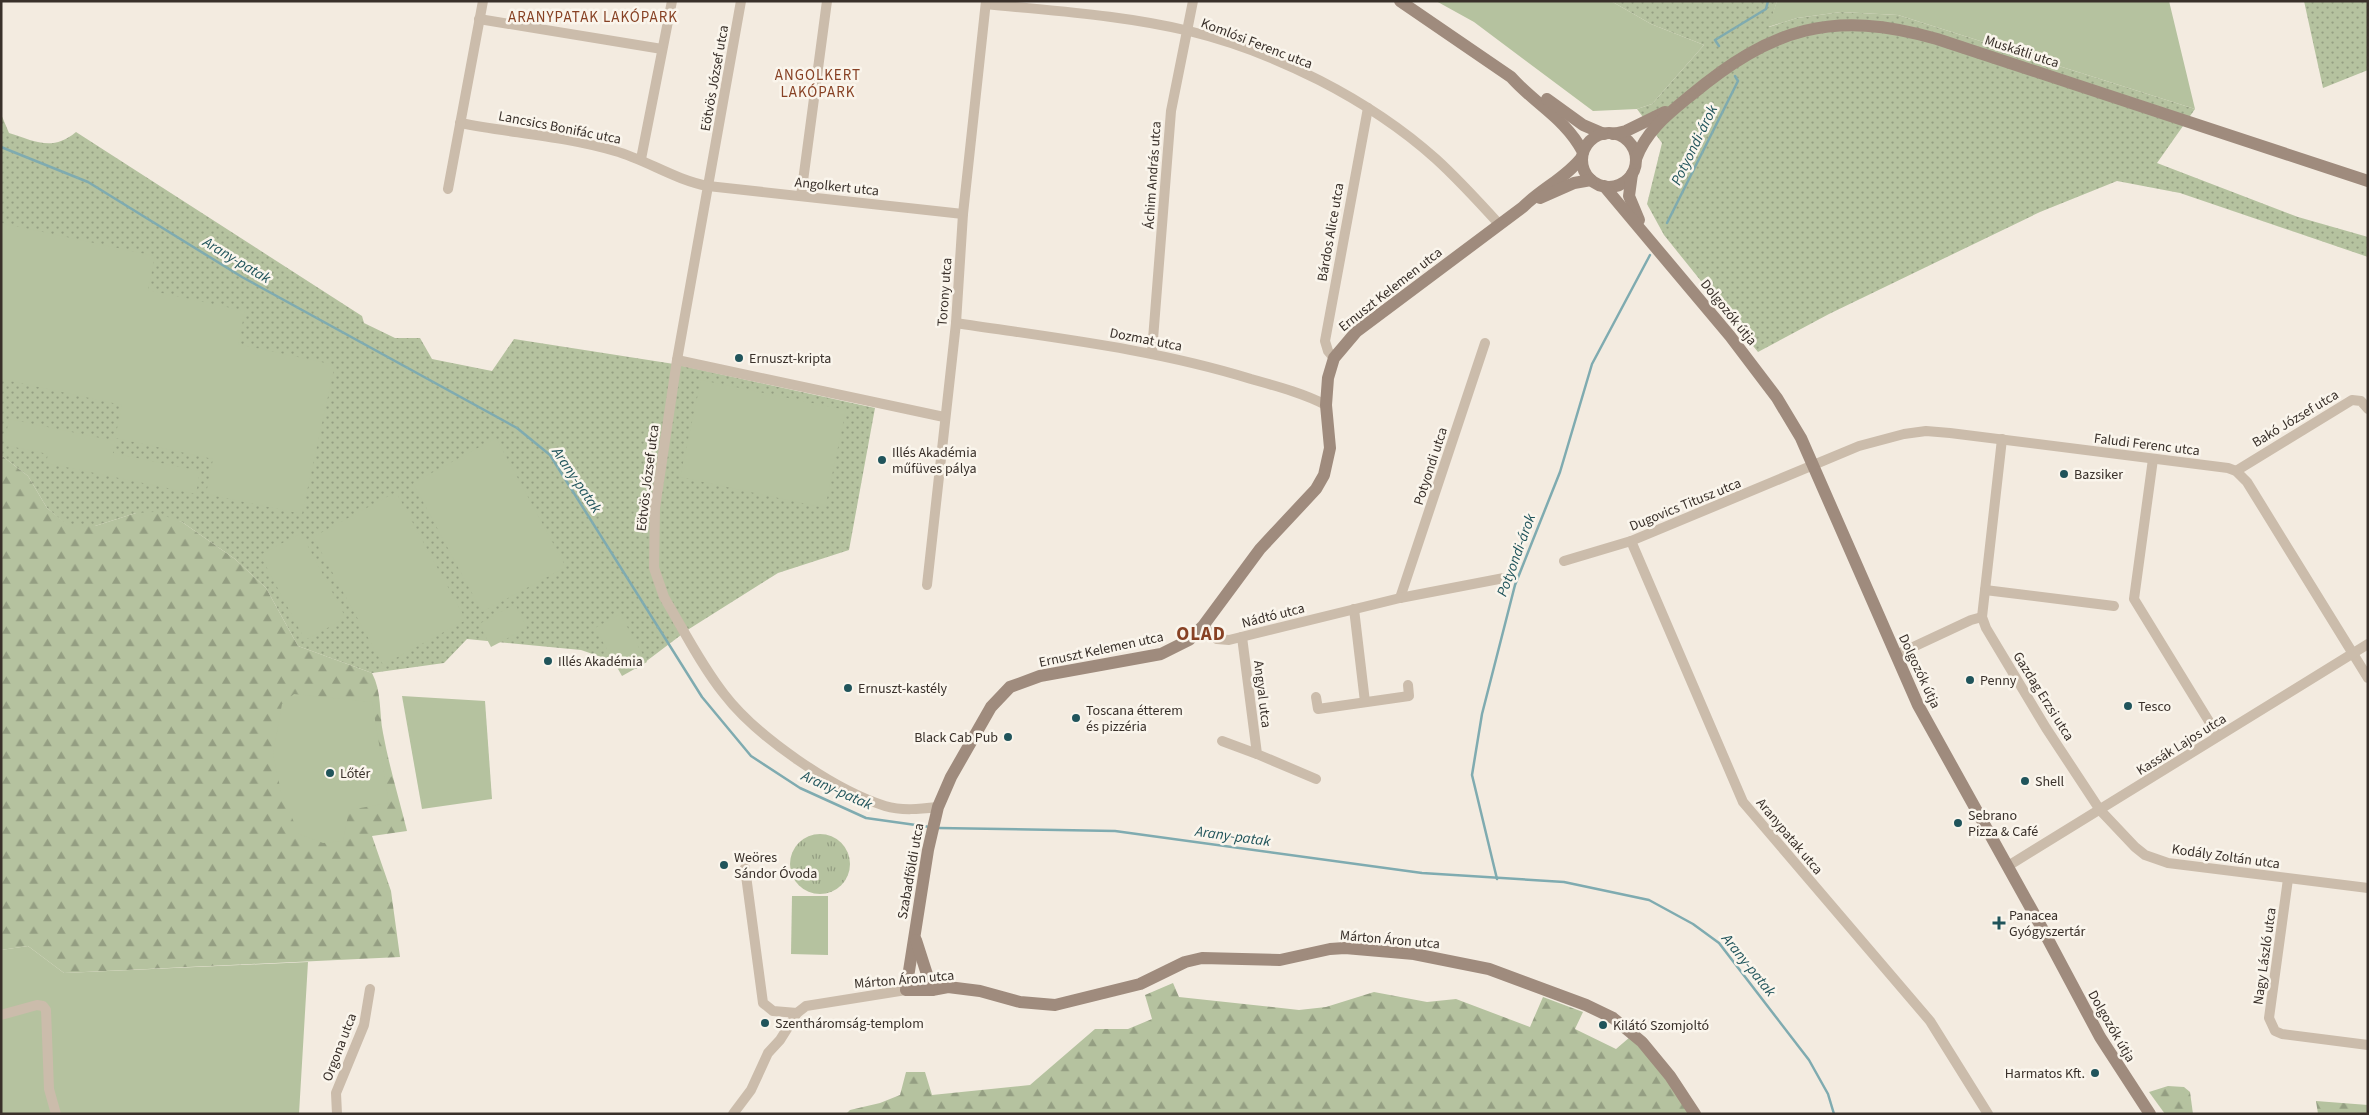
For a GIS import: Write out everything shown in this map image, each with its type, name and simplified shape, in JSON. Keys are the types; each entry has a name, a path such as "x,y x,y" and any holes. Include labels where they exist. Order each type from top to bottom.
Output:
{"main road":[{"path":"1400,1 1511,77 1524,82 1583,125 1629,142 1636,159 1632,174 1622,184 1613,187 1604,186 1591,180 1583,167 1583,154 1571,132 1559,119 1523,91 1511,77"},
{"name":"Muskátli utca","path":"1636,159 1646,138 1678,106 1734,62 1754,49 1791,33 1836,24 1887,26 1937,38 2368,181"},
{"name":"Muskátli utca","path":"1609,134 1626,131 1678,106"},
{"path":"1583,154 1591,140 1609,134"},
{"name":"Ernuszt Kelemen utca","path":"936,811 951,777 991,708 1010,687 1040,676 1162,654 1189,640 1203,626 1260,549 1320,482 1328,463 1330,448 1326,405 1328,378 1334,358 1356,332 1575,166 1583,154"},
{"name":"Dolgozók útja","path":"1632,174 1629,196 1637,217 1656,248 1762,378 1801,438 1918,705 2008,866 2100,1037 2150,1114"},
{"name":"Ernuszt Kelemen utca","path":"1523,206 1574,183 1591,180"},
{"name":"Dolgozók útja","path":"1604,186 1618,201 1647,240 1656,248"},
{"name":"Szabadföldi utca","path":"906,990 936,811"},
{"name":"Szabadföldi utca","path":"915,934 918,952 932,990"},
{"name":"Márton Áron utca","path":"906,990 932,990 948,987 966,989 1020,1002 1055,1005 1140,984 1185,962 1202,958 1280,960 1330,949 1345,948 1414,954 1489,969 1597,1010 1623,1025 1642,1042 1670,1076 1695,1114"}],"street":[{"path":"448,189 483,1"},
{"path":"641,159 672,1"},
{"name":"Eötvös József utca","path":"741,1 677,360 655,508 654,568 664,597 722,693 742,715 768,737 828,778 885,806 936,811"},
{"path":"801,196 827,1"},
{"name":"Áchim András utca","path":"1152,352 1171,111 1193,1"},
{"name":"Komlósi Ferenc utca","path":"986,2 1187,30 1286,65 1368,108 1436,159 1499,224"},
{"name":"Torony utca","path":"926,585 956,323 963,214 986,2"},
{"path":"479,20 662,48"},
{"name":"Bárdos Alice utca","path":"1334,358 1328,351 1325,341 1368,108"},
{"name":"Lancsics Bonifác utca","path":"460,123 587,144 641,159 681,179 708,186"},
{"name":"Angolkert utca","path":"708,186 963,214"},
{"name":"Dozmat utca","path":"956,323 1152,352 1232,373 1311,397 1326,405"},
{"name":"Potyondi utca","path":"1400,598 1485,343"},
{"path":"677,360 944,417"},
{"name":"Bakó József utca","path":"2236,471 2352,400 2361,401 2368,409"},
{"name":"Faludi Ferenc utca","path":"1814,465 1859,446 1911,433 1950,433 2228,468 2236,471"},
{"path":"1896,655 1970,620 1982,617 2002,439"},
{"path":"2153,459 2134,599 2218,736"},
{"name":"Dugovics Titusz utca","path":"1564,561 1630,541 1814,465"},
{"path":"2236,471 2247,482 2368,678"},
{"name":"Aranypatak utca","path":"1630,541 1743,802 1930,1022 1988,1114"},
{"name":"Nádtó utca","path":"1203,626 1217,639 1242,636 1400,598 1504,578"},
{"path":"1984,590 2114,606"},
{"path":"1354,609 1365,702"},
{"name":"Gazdag Erzsi utca","path":"1982,617 1986,628 2046,728 2100,810"},
{"name":"Angyal utca","path":"1242,636 1257,754"},
{"name":"Kassák Lajos utca","path":"2008,866 2368,644"},
{"path":"1316,697 1318,708 1409,696 1408,686"},
{"path":"1222,741 1316,779"},
{"name":"Kodály Zoltán utca","path":"2100,810 2136,847 2155,859 2168,863 2368,888"},
{"path":"733,1114 751,1090 768,1054 780,1040 797,1013 773,1011 763,1003 745,868"},
{"name":"Nagy László utca","path":"2288,879 2269,1018 2271,1025 2274,1031 2282,1034 2368,1045"},
{"name":"Orgona utca","path":"337,1114 336,1093 364,1025 370,989"},
{"name":"Márton Áron utca","path":"797,1013 806,1006 819,1003 906,990"},
{"path":"1,1014 37,1004 43,1006 46,1010 49,1089 56,1114"}],"green space":[{"path":"1436,1 1611,1 1651,24 1704,45 1652,104 1637,109 1593,111 1474,22"},
{"path":"1611,1 1777,1 1769,27 1797,18 1841,12 1898,15 2195,109 2157,163 2298,217 2368,237 2368,257 2180,193 2117,181 2040,212 1829,314 1758,352 1664,235 1647,204 1662,143 1637,109 1652,104 1704,45 1651,24"},
{"path":"1777,1 2169,1 2195,109 1898,15 1841,12 1797,18 1768,27"},
{"path":"2304,1 2368,1 2368,70 2323,88"},
{"path":"1,114 9,133 43,143 59,142 76,132 362,316 364,323 395,338 420,338 432,359 492,371 514,339 674,364 875,408 849,550 778,573 689,629 636,669 581,650 467,639 444,663 372,673 298,646 266,588 235,559 182,522 136,513 95,526 69,527 47,508 28,476 1,455"},
{"path":"1,223 155,256 148,290 245,311 238,344 335,365 302,514 206,494 213,459 115,438 122,405 1,379"},
{"path":"701,380 846,410 825,508 680,477"},
{"path":"9,419 115,441 113,453 200,471 196,494 46,463 48,454 4,445"},
{"path":"496,438 566,567 482,612 413,483"},
{"path":"1,455 28,476 47,508 69,526 95,526 136,513 154,512 182,522 235,559 266,588 298,646 372,673 379,695 385,745 407,831 372,836 391,891 400,957 64,973 28,946 1,950"},
{"path":"396,492 466,620 383,665 313,537"},
{"path":"301,533 346,618 305,640 260,555"},
{"path":"515,604 527,628 491,647 479,624"},
{"path":"620,614 647,662 622,676 595,628"},
{"name":"Lőtér","path":"294,694 372,702 389,803 349,810 343,841 323,843 299,834 281,792 273,754 282,704"},
{"path":"402,696 485,701 492,799 422,809"},
{"path":"814,834 826,834 837,839 845,847 850,858 848,876 837,889 826,894 814,894 803,889 795,881 790,870 790,858 795,847 803,839"},
{"path":"792,896 828,896 828,955 791,954"},
{"path":"28,946 64,973 308,962 299,1114 1,1114 1,950"},
{"path":"1173,983 1179,997 1299,1010 1326,1007 1374,992 1427,1002 1456,999 1530,1027 1543,997 1583,1012 1575,1029 1616,1049 1630,1037 1666,1077 1690,1114 846,1114 850,1110 880,1103 900,1095 906,1072 925,1072 932,1095 1030,1085 1095,1029 1128,1029 1152,1019 1145,995"},
{"path":"2168,1086 2184,1087 2190,1092 2193,1114 2165,1114 2149,1092"},
{"path":"2316,1101 2368,1105 2368,1114 2318,1114"}],"waterway":[{"name":"Potyondi-árok","path":"1719,46 1715,40 1766,9 1768,1"},
{"name":"Potyondi-árok","path":"1667,223 1738,81 1735,76"},
{"name":"Arany-patak","path":"1,147 88,182 242,277 517,428 550,455 702,697 751,756 800,788 866,818 930,827"},
{"name":"Potyondi-árok","path":"1497,879 1472,775 1482,714 1515,585 1560,472 1592,364 1650,255"},
{"name":"Arany-patak","path":"938,828 1115,831 1422,873 1564,882 1649,900 1693,924 1719,943 1809,1060 1828,1094 1834,1114"}],"place":[{"name":"Ernuszt-kripta","path":"739,358"},
{"name":"Illés Akadémia műfüves pálya","path":"882,460"},
{"name":"Bazsiker","path":"2064,474"},
{"name":"Illés Akadémia","path":"548,661"},
{"name":"Penny","path":"1970,680"},
{"name":"Ernuszt-kastély","path":"848,688"},
{"name":"Tesco","path":"2128,706"},
{"name":"Toscana étterem és pizzéria","path":"1076,718"},
{"name":"Black Cab Pub","path":"1008,737"},
{"name":"Lőtér","path":"330,773"},
{"name":"Shell","path":"2025,781"},
{"name":"Sebrano Pizza & Café","path":"1958,823"},
{"name":"Weöres Sándor Óvoda","path":"724,865"},
{"name":"Panacea Gyógyszertár","path":"1999,923"},
{"name":"Szentháromság-templom","path":"765,1023"},
{"name":"Kilátó Szomjoltó","path":"1603,1025"},
{"name":"Harmatos Kft.","path":"2095,1073"}],"district":[{"name":"ARANYPATAK LAKÓPARK","path":"593,17"},
{"name":"ANGOLKERT LAKÓPARK","path":"818,84"},
{"name":"OLAD","path":"1201,633"}]}
